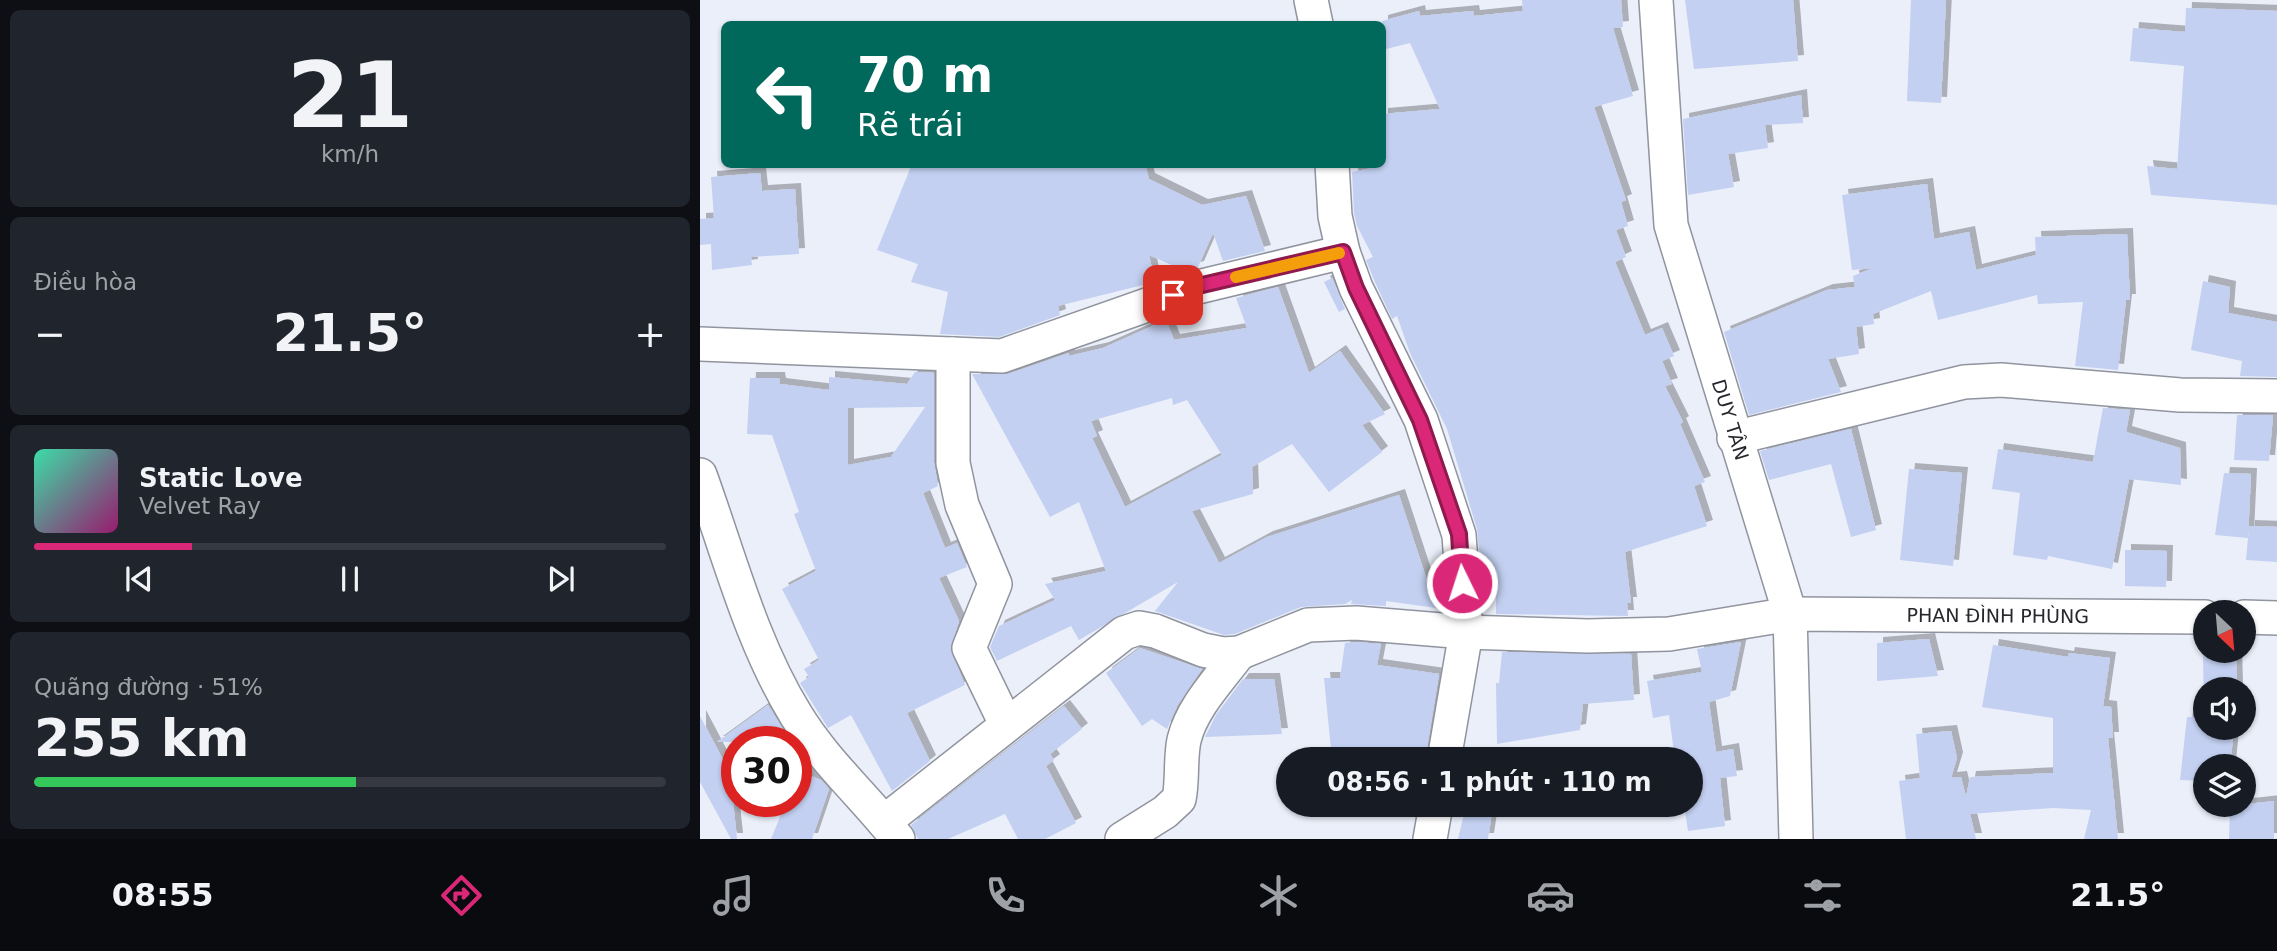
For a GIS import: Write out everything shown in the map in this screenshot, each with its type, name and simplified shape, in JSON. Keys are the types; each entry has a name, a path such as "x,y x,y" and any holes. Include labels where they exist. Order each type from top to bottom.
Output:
{"street":[{"path":"1311,0 1315,21"},
{"name":"DUY TÂN","path":"1656,0 1671,225 1790,614 1796,839"},
{"path":"1332,168 1335,216 1343,252 1356,288 1420,420 1459,534 1466,632 1446,747"},
{"path":"700,344 1002,356 1198,286 1343,252"},
{"path":"953,354 953,463 962,505 995,584 969,648 1006,724"},
{"path":"1734,438 1964,382 2001,380 2180,395 2277,396"},
{"path":"700,475 768,664 825,757 891,830 1006,724 1124,633 1139,628 1156,631 1203,650 1239,653"},
{"name":"PHAN ĐÌNH PHÙNG","path":"1239,653 1308,625 1368,624 1466,632 1588,636 1669,634 1790,614 2193,617"},
{"path":"2256,617 2277,618"},
{"path":"1122,839 1165,812 1179,799 1184,741 1189,727 1199,706 1239,653"},
{"path":"1430,839 1434,817"}],"building":[{"path":"1522,0 1621,0 1623,27 1613,28 1633,96 1594,107 1626,200 1621,202 1628,226 1616,230 1626,257 1615,262 1645,335 1662,328 1674,356 1662,361 1672,384 1665,386 1683,422 1680,424 1705,482 1694,486 1707,526 1625,552 1631,603 1627,603 1628,616 1496,614 1496,581 1482,581 1477,529 1447,429 1410,353 1397,316 1392,319 1374,280 1366,260 1373,257 1357,226 1354,213 1352,172 1386,168 1386,114 1440,109 1410,43 1386,49 1386,21 1382,21 1419,11 1420,16 1473,11 1474,16 1523,11"},
{"path":"1685,0 1793,0 1798,61 1694,69"},
{"path":"1911,0 1946,0 1941,103 1907,101"},
{"path":"2186,8 2277,11 2277,205 2151,195 2147,166 2177,169 2184,66 2130,61 2133,28 2185,32"},
{"path":"1801,95 1803,123 1765,125 1768,148 1728,154 1734,187 1688,195 1683,119"},
{"path":"910,168 1146,168 1149,179 1202,205 1246,196 1265,251 1223,261 1213,233 1198,267 1185,271 1149,255 1155,282 1058,306 1060,315 999,337 940,334 948,292 911,282 918,264 877,250"},
{"path":"760,173 762,191 795,189 799,254 751,257 752,265 712,270 711,244 700,245 700,219 714,218 711,177"},
{"path":"1927,184 1934,239 1969,232 1976,270 2036,255 2035,237 2127,234 2130,300 2126,300 2118,370 2075,366 2083,302 2038,304 2037,295 1938,320 1931,291 1873,314 1874,324 1856,327 1859,354 1828,359 1841,392 1749,415 1724,332 1827,290 1855,287 1853,276 1873,268 1852,270 1842,195"},
{"path":"1332,278 1345,309 1339,312 1324,282"},
{"path":"2203,281 2230,287 2228,313 2277,322 2277,377 2240,376 2242,361 2191,350"},
{"path":"1278,287 1309,373 1340,351 1385,414 1362,425 1382,452 1329,492 1292,444 1252,467 1253,494 1192,511 1219,563 1267,537 1399,495 1436,608 1386,601 1386,606 1351,604 1352,600 1345,604 1301,607 1235,634 1224,635 1155,611 1178,582 1079,640 1071,626 997,661 990,647 999,626 1055,600 1045,584 1106,571 1079,502 1050,517 972,374 1008,374 1069,353 1069,356 1103,348 1166,320 1174,340 1247,328 1236,298","holes":["1172,398 1173,405 1187,400 1222,455 1125,507 1092,438 1097,436 1091,421"]},
{"path":"915,372 934,373 934,463 938,486 923,493 945,548 957,543 967,567 939,578 959,621 950,649 965,685 907,713 930,761 892,791 851,715 828,728 800,683 809,677 804,669 819,660 782,589 816,571 794,514 799,512 772,435 747,434 750,378 779,378 780,384 829,390 829,377 907,384","holes":["925,407 891,457 848,465 848,408"]},
{"path":"2103,408 2130,410 2126,432 2180,448 2181,485 2129,479 2112,569 2048,556 2047,560 2013,555 2020,493 1992,489 1998,449 2093,462"},
{"path":"2237,415 2273,415 2269,461 2234,460"},
{"path":"1851,429 1876,530 1851,537 1831,464 1769,480 1760,451"},
{"path":"1909,469 1962,473 1953,566 1900,560"},
{"path":"2224,473 2251,474 2248,538 2215,535"},
{"path":"2249,526 2277,527 2277,562 2246,560"},
{"path":"2125,550 2167,551 2166,587 2125,586"},
{"path":"1929,639 1938,676 1877,681 1877,643"},
{"path":"1741,642 1730,696 1709,702 1716,752 1733,749 1737,776 1720,778 1725,826 1688,831 1686,817 1703,817 1703,747 1673,747 1669,715 1653,718 1647,681 1702,672 1697,649"},
{"path":"1345,643 1381,644 1377,665 1439,674 1427,747 1331,747 1324,678 1340,678"},
{"path":"1993,645 2068,657 2069,653 2110,658 2103,706 2111,707 2113,738 2108,738 2118,839 2084,839 2091,810 2053,808 1970,814 1976,839 1906,839 1899,781 1920,778 1916,734 1951,731 1957,758 1951,778 1961,777 1966,797 1970,777 2053,773 2053,718 1982,707"},
{"path":"1140,648 1202,669 1177,706 1167,729 1152,719 1142,726 1106,673"},
{"path":"1502,652 1631,654 1634,700 1583,704 1580,730 1497,744 1496,683 1499,683"},
{"path":"2203,663 2236,663 2237,677 2203,677"},
{"path":"1243,679 1274,679 1282,734 1205,737 1216,715"},
{"path":"768,705 781,726 739,726"},
{"path":"1064,706 1082,729 1050,754 1054,760 1046,766 1076,823 1045,839 1018,839 1005,814 948,839 918,839 911,825"},
{"path":"700,716 721,756 721,817 735,817 737,839 731,839 700,782"},
{"path":"2187,717 2193,717 2193,740 2233,740 2231,754 2193,754 2193,781 2180,780"},
{"path":"812,776 821,780 829,789 812,839 771,839 780,817 812,817"},
{"path":"2274,801 2274,839 2229,839 2230,817 2256,817 2256,803"},
{"path":"1463,817 1491,817 1488,839 1458,839"}],"slow traffic":[{"path":"1236,277 1339,253"}],"route":[{"path":"1173,295 1198,286 1343,252 1356,288 1393,359 1420,420 1452,508 1459,534 1462,583"}]}
